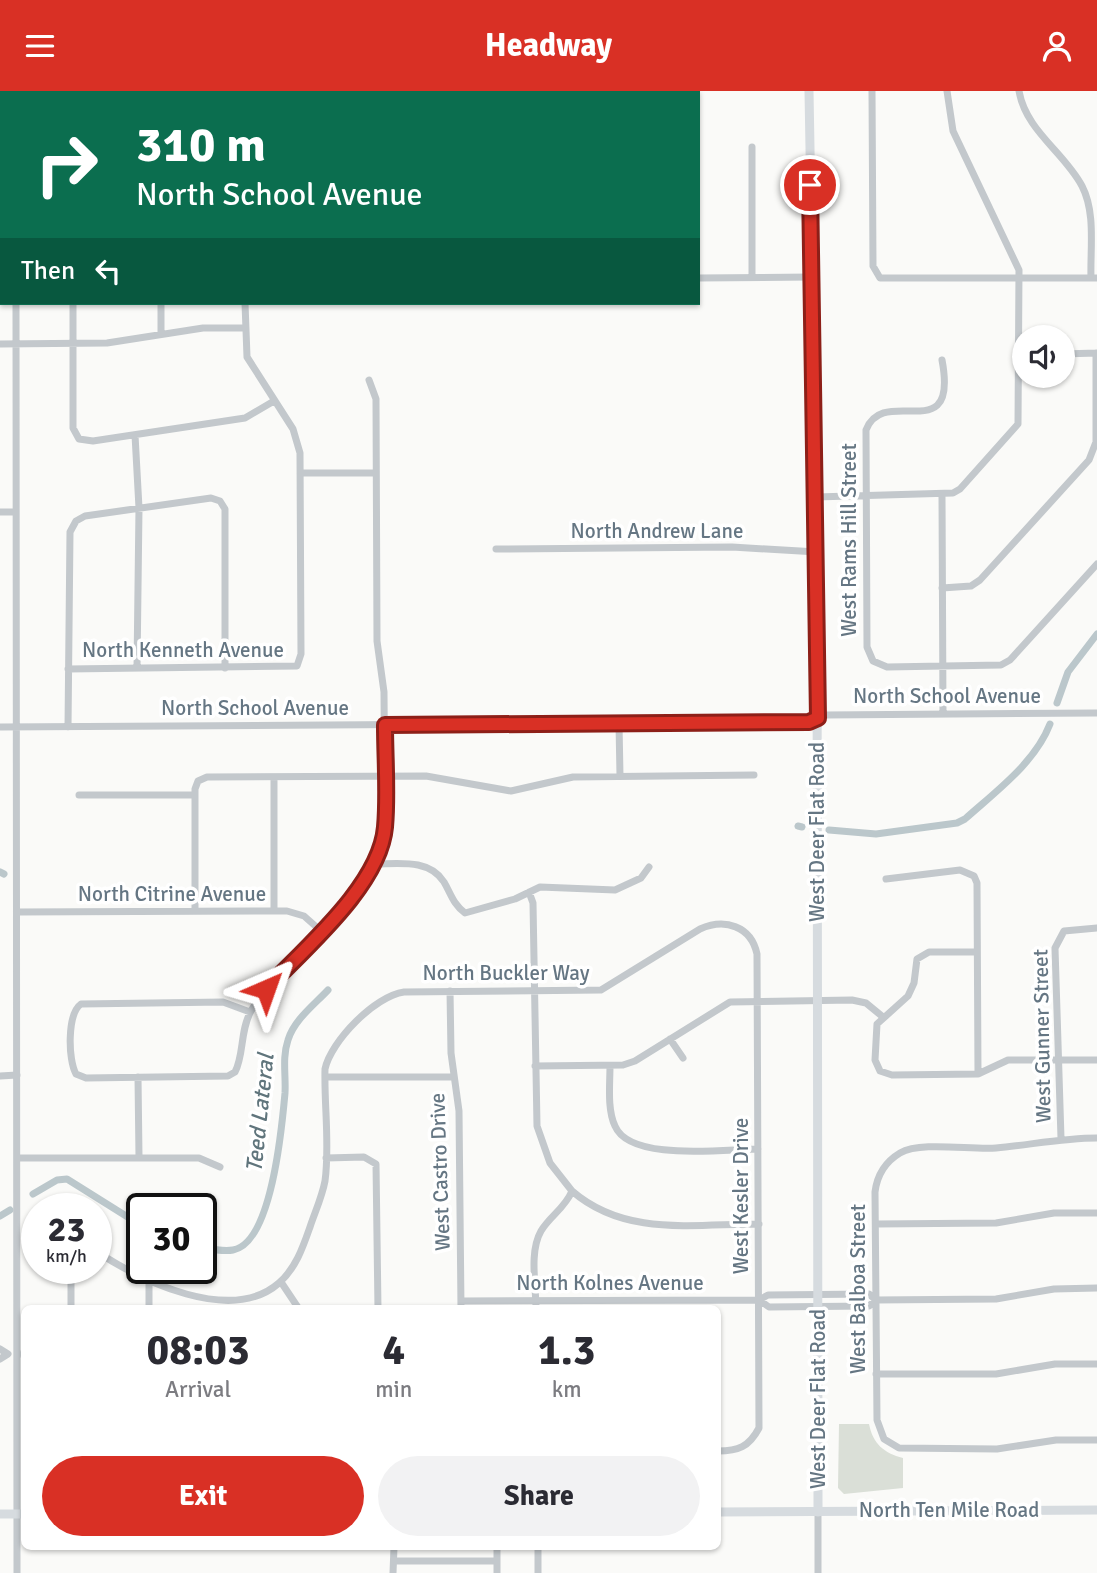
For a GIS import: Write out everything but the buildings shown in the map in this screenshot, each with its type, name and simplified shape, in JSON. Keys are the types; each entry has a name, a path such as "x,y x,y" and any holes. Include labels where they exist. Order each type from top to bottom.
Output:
{"main road":[{"name":"West Deer Flat Road","path":"809,91 817,552 818,1512"},
{"name":"North Ten Mile Road","path":"721,1512 1097,1510"},
{"path":"0,1514 21,1514"}],"street":[{"path":"872,91 873,266 880,278 1094,278 1086,195 1076,176 1028,117 1019,91"},
{"path":"947,91 953,131 1017,262 1021,325"},
{"path":"752,147 752,277"},
{"path":"700,278 811,278"},
{"path":"16,305 17,1158 21,1315"},
{"path":"73,305 74,428 79,439 93,441 245,418 274,401"},
{"path":"161,305 161,334"},
{"path":"245,305 247,357 298,440 300,473 376,473"},
{"path":"0,344 107,343 203,328 245,328"},
{"path":"942,588 971,586 980,580 1089,460 1096,442 1096,353 1075,353"},
{"name":"West Rams Hill Street","path":"942,360 945,391 937,406 924,411 880,412 871,418 866,430 866,495 867,647 873,661 887,667 943,667"},
{"path":"250,1012 223,1002 84,1003 77,1006 72,1014 72,1065 76,1074 86,1077 228,1076 235,1072 244,1027 250,1012 266,989 354,895 373,864 385,828 385,725 384,692 377,641 376,399 369,380"},
{"path":"816,497 942,495 960,489 1018,424 1020,388"},
{"path":"135,435 139,508 137,668"},
{"name":"North Kenneth Avenue","path":"68,669 297,666 301,654 300,473"},
{"path":"942,495 943,714"},
{"path":"68,727 70,532 76,521 85,516 211,498 220,501 225,509 225,668"},
{"path":"0,512 16,512"},
{"name":"North Andrew Lane","path":"496,549 732,547 817,552"},
{"path":"943,667 993,667 1006,662 1097,564"},
{"name":"North School Avenue","path":"0,727 809,722 830,715 1097,713"},
{"path":"619,723 620,776"},
{"path":"195,911 195,795 198,781 207,777 385,775 452,778 491,789 511,790 566,778 754,775"},
{"path":"274,777 274,911"},
{"path":"79,795 195,795"},
{"path":"373,864 427,867 442,879 456,906 465,913 547,887 615,890 641,878 649,867"},
{"path":"886,879 960,870 971,874 977,883 978,1074"},
{"path":"528,892 533,903 535,1113 540,1140 550,1163 572,1191 603,1213 636,1223 759,1224"},
{"name":"North Citrine Avenue","path":"17,912 296,912 321,931"},
{"name":"North Buckler Way","path":"281,1282 301,1252 324,1186 327,1061 334,1047 380,1000 404,992 592,991 611,987 708,926 736,926 751,937"},
{"name":"West Gunner Street","path":"1061,1138 1055,948 1061,934 1073,928 1097,928"},
{"name":"West Kesler Drive","path":"721,1451 743,1448 753,1440 759,1428 757,954 751,937"},
{"path":"977,952 929,952 917,959 912,990 883,1017 875,1031 875,1060 880,1072 892,1075 978,1074 1008,1060 1097,1060"},
{"name":"West Castro Drive","path":"450,991 454,1077 459,1111 461,1305"},
{"path":"535,1066 610,1066 635,1061 730,1002 859,1000 883,1017"},
{"path":"670,1039 682,1058"},
{"path":"610,1066 612,1117 622,1136 650,1149 758,1149"},
{"path":"0,1076 17,1075"},
{"path":"138,1077 139,1157"},
{"path":"325,1077 454,1077"},
{"path":"1061,1138 1097,1138"},
{"name":"West Balboa Street","path":"1061,1138 996,1148 914,1149 900,1153 888,1162 876,1184 877,1420 884,1439 899,1448 997,1449 1056,1440 1097,1440"},
{"path":"326,1158 364,1157 373,1160 377,1170 378,1305"},
{"path":"17,1158 200,1158 220,1167"},
{"path":"536,1305 536,1247 541,1231 568,1201 572,1191"},
{"path":"876,1224 996,1223 1054,1213 1097,1213"},
{"path":"157,1284 225,1300 252,1298 281,1282 296,1305"},
{"path":"71,1284 71,1305"},
{"path":"149,1284 149,1305"},
{"name":"North Kolnes Avenue","path":"759,1300 769,1307 869,1306 876,1300 996,1299 1054,1289 1097,1288"},
{"name":"North Kolnes Avenue","path":"461,1305 684,1305 759,1300 768,1295 818,1294 869,1294 876,1300"},
{"path":"225,1300 225,1305"},
{"path":"0,1349 8,1354 21,1354"},
{"path":"0,1359 8,1354"},
{"path":"876,1374 996,1374 1055,1364 1097,1364"},
{"name":"West Deer Flat Road","path":"818,1512 818,1573"},
{"path":"18,1573 21,1514"},
{"path":"393,1573 394,1550"},
{"path":"497,1550 497,1573"},
{"path":"538,1550 538,1573"},
{"path":"394,1561 497,1562"}],"shaded area":[{"path":"839,1424 869,1424 880,1447 903,1458 903,1488 844,1494 838,1488"}],"waterway":[{"name":"Teed Lateral","path":"1057,703 1068,672 1097,634"},
{"name":"Teed Lateral","path":"829,830 876,834 957,823 1013,776 1035,751 1050,724"},
{"name":"Teed Lateral","path":"798,826 802,827"},
{"path":"0,872 4,874"},
{"name":"Teed Lateral","path":"217,1249 233,1250 246,1243 266,1206 278,1155 288,1040 300,1019 328,990"},
{"name":"Teed Lateral","path":"35,1193 57,1180 67,1179 89,1193"},
{"name":"Teed Lateral","path":"112,1207 126,1216"},
{"name":"Teed Lateral","path":"0,1216 10,1210"}],"route":[{"path":"266,989 354,895 381,848 385,828 385,725 809,722 818,718 810,185"}]}
